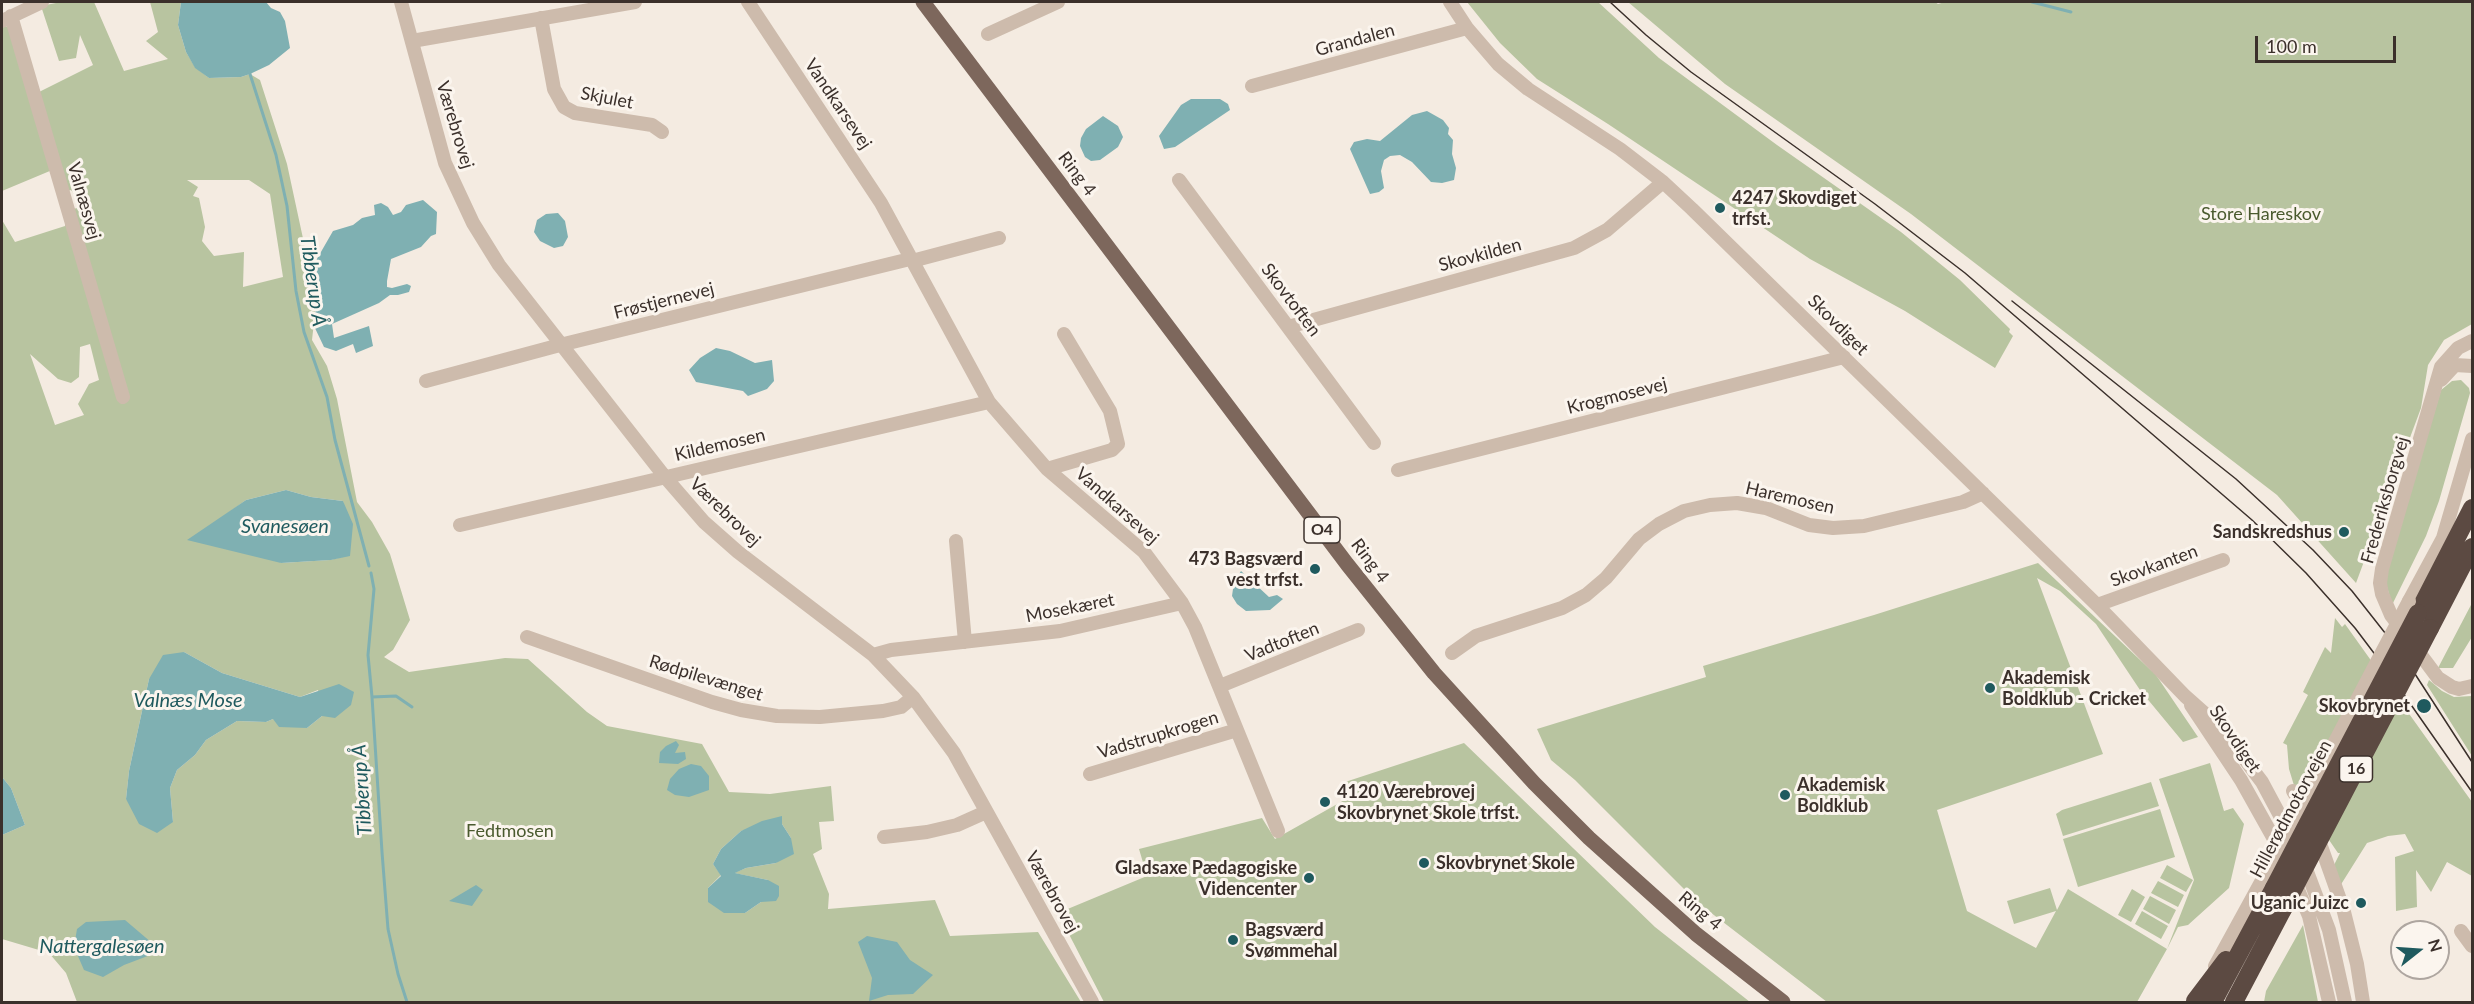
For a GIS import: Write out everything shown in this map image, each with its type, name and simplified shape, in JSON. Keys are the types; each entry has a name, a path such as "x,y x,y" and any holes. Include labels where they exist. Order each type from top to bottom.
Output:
{"highway":[{"name":"Hillerødmotorvejen","path":"2201,1002 2258,918 2270,880 2413,607 2472,508"},
{"name":"16","path":"2234,1002 2472,547"},
{"path":"2442,604 2472,570"},
{"path":"2248,1002 2283,909"}],"main road":[{"name":"Ring 4","path":"923,2 1340,554 1434,673 1534,783 1589,838 1696,934 1783,1002"}],"street":[{"path":"6,18 42,2"},
{"name":"Værebrovej","path":"401,2 437,136 455,188 488,249 560,345 665,477 704,522 738,552 873,655 913,697 954,753 1092,1002"},
{"path":"412,41 634,2"},
{"name":"Vandkarsevej","path":"748,2 867,180 989,402 1047,469 1144,552 1182,603 1195,627 1220,686 1278,831"},
{"path":"988,34 1058,2"},
{"name":"Skovdiget","path":"1449,2 1467,28 1498,64 1528,89 1620,149 1663,182 2097,605 2185,696 2221,728 2262,782 2280,813 2318,897 2337,962 2344,1002"},
{"name":"Valnæsvej","path":"6,18 123,397"},
{"name":"Skjulet","path":"541,18 554,89 558,100 564,107 575,113 652,125 662,132"},
{"name":"Grandalen","path":"1252,86 1467,28"},
{"name":"Skovtoften","path":"1179,180 1374,443"},
{"name":"Skovkilden","path":"1288,327 1574,248 1607,230 1663,182"},
{"path":"911,260 999,238"},
{"name":"Frøstjernevej","path":"426,381 560,345 911,260"},
{"path":"1047,469 1113,450 1118,444 1110,411 1064,334"},
{"name":"Frederiksborgvej","path":"2472,341 2458,348 2444,362 2382,569 2380,583 2391,615 2438,678 2459,689 2472,686"},
{"name":"Krogmosevej","path":"1398,470 1844,357"},
{"path":"2438,384 2455,365 2472,366"},
{"name":"Kildemosen","path":"460,525 989,402"},
{"path":"2413,607 2443,538 2472,439"},
{"name":"Haremosen","path":"1452,653 1476,636 1562,608 1586,595 1606,578 1639,539 1659,524 1684,511 1710,505 1737,503 1766,508 1809,525 1833,528 1875,524 1963,502 1983,493"},
{"path":"956,541 965,642"},
{"name":"Skovkanten","path":"2097,605 2223,560"},
{"name":"Mosekæret","path":"873,655 891,650 1060,632 1182,603"},
{"name":"Vadtoften","path":"1220,686 1358,630"},
{"name":"Rødpilevænget","path":"527,637 712,702 777,716 820,717 883,711 901,707 913,697"},
{"name":"Skovdiget","path":"2185,696 2255,802 2288,864 2309,916 2329,1002"},
{"name":"Vadstrupkrogen","path":"1090,774 1237,730"},
{"path":"2293,791 2314,826 2337,888 2355,953 2363,1002"},
{"path":"884,837 927,832 957,825 986,812"},
{"path":"2201,1002 2270,880"},
{"path":"2460,931 2472,946"}],"green space":[{"name":"Fedtmosen","path":"61,2 94,2 124,71 168,59 146,41 158,32 150,2 181,2 178,25 186,52 195,67 209,78 241,77 250,74 260,80 287,164 310,271 306,283 317,295 312,340 327,366 337,399 357,502 372,522 390,554 410,620 393,650 384,657 409,672 505,658 528,659 587,712 607,726 702,744 729,792 770,794 831,786 834,821 819,822 822,849 813,854 829,894 828,909 935,900 950,936 1038,932 1081,1002 77,1002 66,973 49,953 2,939 2,835 25,825 11,788 2,777 2,220 15,242 65,226 66,210 84,207 71,190 64,192 57,168 2,191 2,28 5,26 11,28 39,92 93,65 80,35 76,58 59,61 41,6","holes":["187,180 249,180 270,194 283,277 243,287 244,252 214,256 202,241 205,227 199,198 193,196 198,187","90,344 99,380 89,384 78,404 84,415 55,425 30,354 58,379 71,383 79,377 80,347","286,490 311,497 343,501 350,555 330,560 281,563 224,516 246,500","184,652 222,673 300,697 318,690 322,716 307,728 273,719 266,722 237,721 206,740 195,755 177,770 170,788 173,822 126,799 129,771 149,679","782,824 791,838 776,863 746,868 734,873 768,880 761,902 745,913 708,888 721,875 713,864 721,849 741,831"]},
{"path":"1467,2 1598,2 1659,58 1901,232 1960,280 2010,329 2009,332 2013,336 1995,368 1905,311 1810,259 1537,79 1500,43"},
{"name":"Store Hareskov","path":"1628,2 1935,2 1938,4 1945,2 2472,2 2472,324 2444,340 2428,365 2421,408 2356,583 2277,495 1911,214 1725,84"},
{"path":"2461,380 2469,388 2470,393 2439,501 2426,536 2392,605 2386,583 2387,570 2441,390 2452,381"},
{"name":"Akademisk Boldklub","path":"2038,563 2156,675 2198,737 2183,742 2140,690 2096,624 2060,591 2037,578 2103,754 1937,810 1967,911 2036,948 2056,911 2014,924 2007,901 2050,888 2057,910 2068,889 2167,949 2137,1002 1827,1002 1697,902 1575,780 1551,760 1537,729 1706,677 1703,666"},
{"path":"2472,603 2472,637 2453,668 2438,668"},
{"path":"2335,618 2342,627 2345,624 2472,802 2472,876 2447,862 2431,892 2416,870 2417,907 2396,911 2395,857 2414,851 2405,834 2388,836 2367,843 2340,886 2333,867 2340,853 2296,792 2289,769 2287,745 2283,743 2308,695 2303,692 2325,647 2331,653"},
{"path":"2429,680 2454,697 2472,696 2472,756 2427,685"},
{"path":"1464,743 1655,927 1750,1002 1104,1002 1058,913 1147,876 1139,849 1262,818 1275,839 1348,798 1342,783"},
{"path":"2210,763 2224,811 2233,808 2244,824 2229,888 2188,925 2178,927 2167,949 2194,880 2159,779"},
{"path":"2151,782 2159,806 2063,836 2056,814 2062,810"},
{"path":"2160,809 2175,857 2078,887 2063,839"},
{"path":"2167,865 2193,880 2186,892 2160,878"},
{"path":"2158,881 2184,895 2178,907 2151,893"},
{"path":"2132,889 2145,897 2131,922 2118,915"},
{"path":"2150,896 2176,910 2169,924 2143,909"},
{"path":"2142,911 2168,926 2161,939 2135,924"},
{"path":"2303,925 2318,1002 2264,1002 2266,991"}],"water":[{"path":"181,2 266,2 271,8 280,12 285,21 290,48 269,65 250,74 241,77 209,78 195,68 186,52 178,25"},
{"path":"1191,99 1220,99 1228,104 1230,110 1175,147 1164,149 1159,136 1181,105"},
{"path":"1427,111 1443,120 1449,128 1448,134 1453,140 1452,154 1456,168 1454,180 1442,183 1431,182 1412,162 1400,155 1390,156 1384,160 1381,171 1384,188 1370,194 1350,149 1354,142 1367,139 1380,141 1412,115"},
{"path":"1103,116 1118,126 1123,137 1118,147 1100,160 1091,161 1085,157 1080,146 1081,138 1086,129"},
{"path":"423,200 437,212 436,234 421,247 391,259 387,281 387,287 407,284 411,286 409,292 390,295 379,303 332,324 334,338 369,326 373,346 356,353 353,344 336,351 324,347 314,326 317,295 306,283 310,271 333,231 353,225 362,218 375,215 374,205 381,203 388,207 393,215 401,212 406,205"},
{"path":"558,213 565,221 568,237 563,246 554,248 540,241 534,232 537,220 546,214"},
{"path":"716,348 730,351 755,363 772,360 774,381 767,389 748,396 743,391 696,382 689,370 700,358"},
{"name":"Svanesøen","path":"286,490 311,497 343,501 353,524 350,556 331,560 281,563 187,540 246,500"},
{"path":"1241,571 1269,597 1277,595 1283,599 1270,610 1246,611 1237,604 1232,596 1234,582"},
{"name":"Valnæs Mose","path":"184,652 222,673 300,697 339,684 354,692 351,705 335,718 322,716 307,728 279,727 273,719 266,722 237,721 206,740 195,755 177,770 170,788 173,822 157,833 139,824 126,799 129,771 149,679 163,655"},
{"path":"676,741 679,745 675,753 685,752 686,759 678,764 659,763 660,752"},
{"path":"691,764 701,766 709,776 709,790 689,797 675,795 667,790 670,779 679,769"},
{"path":"2,777 11,788 25,825 2,835"},
{"path":"782,816 782,824 791,838 794,854 776,863 746,868 735,873 768,880 779,886 779,896 776,901 761,902 745,913 724,913 708,902 708,888 721,876 713,864 721,849 741,831 762,821"},
{"path":"476,885 483,890 472,906 449,901"},
{"name":"Nattergalesøen","path":"125,920 152,943 153,954 124,965 103,977 84,970 74,947 77,929 86,922"},
{"path":"867,936 897,942 910,960 933,975 913,994 888,995 869,1001 872,978 858,942"}],"waterway":[{"path":"2032,2 2071,12"},
{"name":"Tibberup Å","path":"249,71 276,155 287,206 296,291 304,332 327,397 335,440 369,566"},
{"name":"Tibberup Å","path":"371,573 374,589 368,655 388,929 407,1002"},
{"path":"372,697 396,696 412,707"}],"tram line":[{"path":"1610,2 1691,72 1875,204 1965,273 2252,520 2306,573 2355,628 2472,792"},
{"path":"2012,301 2236,479 2313,550 2352,591 2404,657 2472,762"}],"place":[{"name":"4247 Skovdiget trfst.","path":"1720,208"},
{"name":"Sandskredshus","path":"2344,532"},
{"name":"473 Bagsværd vest trfst.","path":"1315,569"},
{"name":"Akademisk Boldklub - Cricket","path":"1990,688"},
{"name":"Skovbrynet","path":"2424,706"},
{"name":"Akademisk Boldklub","path":"1785,795"},
{"name":"4120 Værebrovej Skovbrynet Skole trfst.","path":"1325,802"},
{"name":"Skovbrynet Skole","path":"1424,863"},
{"name":"Gladsaxe Pædagogiske Videncenter","path":"1309,878"},
{"name":"Uganic Juizc","path":"2361,903"},
{"name":"Bagsværd Svømmehal","path":"1233,940"}]}
